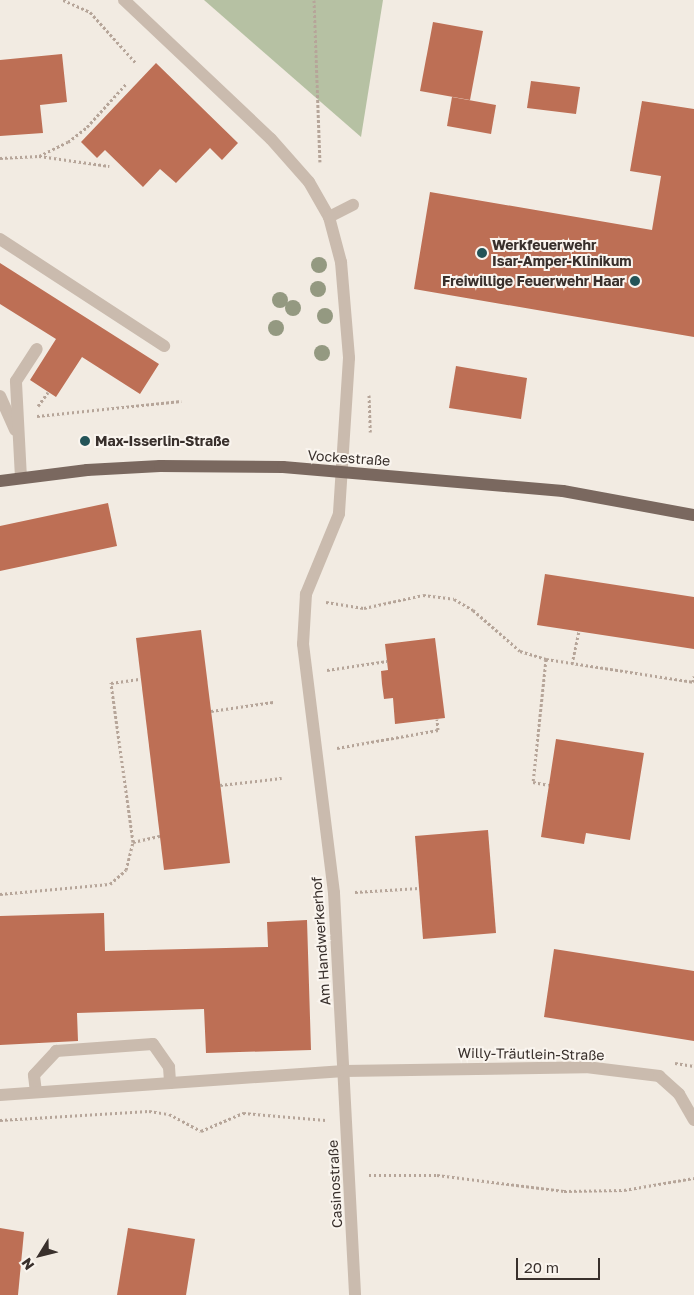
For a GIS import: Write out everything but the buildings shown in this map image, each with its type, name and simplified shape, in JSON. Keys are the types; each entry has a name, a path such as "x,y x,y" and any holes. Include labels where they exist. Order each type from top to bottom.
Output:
{"main road":[{"name":"Vockestraße","path":"0,481 87,470 160,466 282,467 563,491 694,515"}],"street":[{"path":"124,0 271,139 309,182 329,217 341,262 349,358 342,472"},
{"path":"329,217 353,205"},
{"path":"0,239 164,346"},
{"path":"21,478 17,434 16,381 36,349"},
{"path":"0,396 17,434"},
{"name":"Am Handwerkerhof","path":"342,472 339,514 306,594 302,644 334,894 344,1071"},
{"path":"36,1092 34,1075 56,1051 153,1044 169,1067 170,1083"},
{"name":"Willy-Träutlein-Straße","path":"344,1071 586,1066 659,1076 679,1094 694,1120"},
{"path":"0,1095 344,1071"},
{"name":"Casinostraße","path":"344,1071 355,1295"}],"path":[{"path":"63,0 90,12 136,62"},
{"path":"309,182 320,168 314,0"},
{"path":"39,156 68,142 87,127 126,84"},
{"path":"0,158 39,156 109,166"},
{"path":"32,416 181,401"},
{"path":"306,594 338,606 364,608 424,595 454,599 473,610 520,651 572,664 694,682 694,676"},
{"path":"572,664 579,632"},
{"path":"546,659 533,782 549,785"},
{"path":"306,673 387,661"},
{"path":"0,894 110,884 126,870 133,842 111,683 141,678"},
{"path":"211,711 273,702"},
{"path":"317,751 438,730 437,719"},
{"path":"220,785 282,778"},
{"path":"133,842 160,836"},
{"path":"334,894 419,888"},
{"path":"0,1120 149,1112 169,1114 201,1131 243,1113 347,1122"},
{"path":"349,1175 437,1175 564,1191 624,1190 694,1178"}],"green space":[{"path":"204,0 383,0 361,137"}],"place":[{"name":"Werkfeuerwehr Isar-Amper-Klinikum","path":"482,253"},
{"name":"Freiwillige Feuerwehr Haar","path":"635,281"},
{"name":"Max-Isserlin-Straße","path":"85,441"}]}
